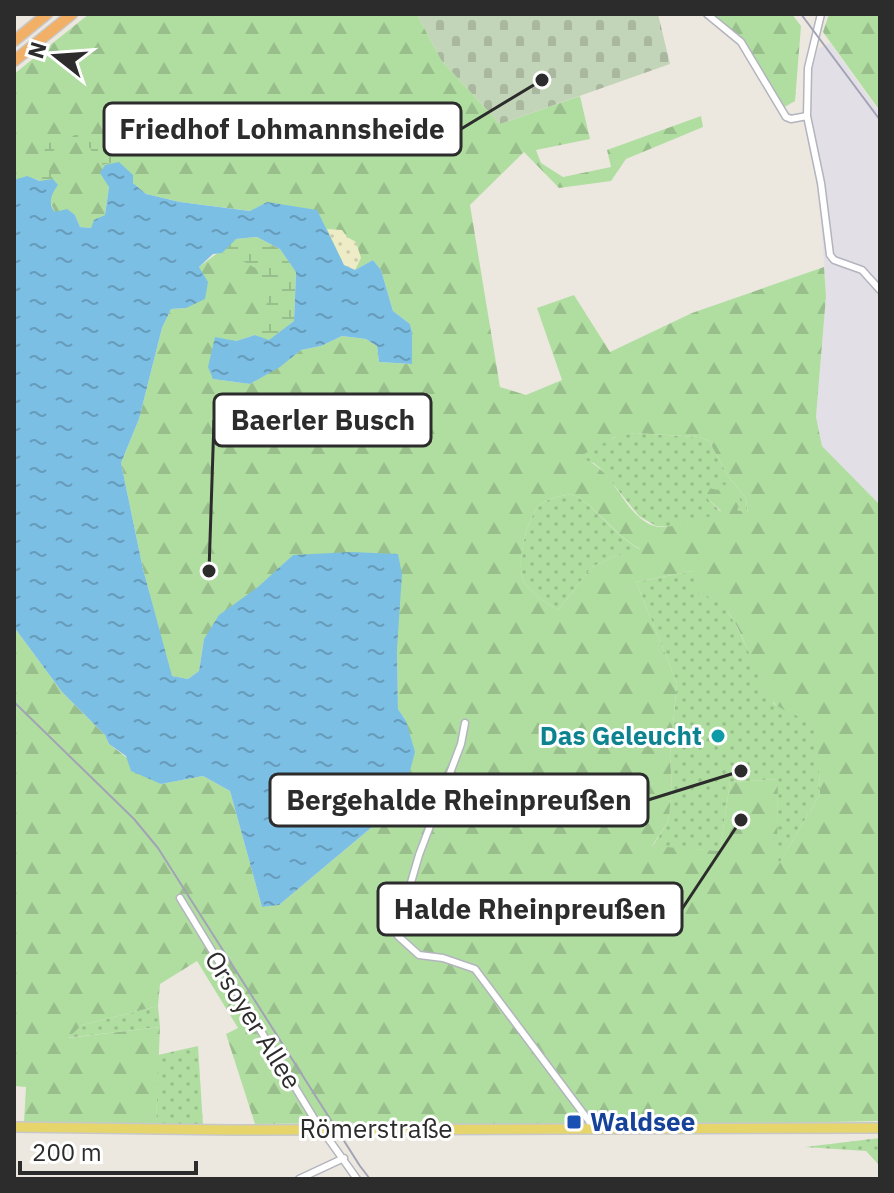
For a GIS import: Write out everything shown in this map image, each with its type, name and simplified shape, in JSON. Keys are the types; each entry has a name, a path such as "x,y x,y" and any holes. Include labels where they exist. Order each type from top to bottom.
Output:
{"highway":[{"path":"14,41 47,14"},
{"path":"14,61 72,14"}],"main road":[{"name":"Römerstraße","path":"14,1127 880,1128"}],"street":[{"path":"707,14 741,42 781,112 791,119 807,116"},
{"path":"821,14 808,68 807,116 821,183 830,255 834,260 862,270 880,290"},
{"path":"465,723 461,744 410,881 398,936 419,955 443,958 475,969 595,1129"},
{"name":"Orsoyer Allee","path":"180,898 257,1028 315,1120 357,1179"},
{"path":"299,1179 344,1158"}],"shaded area":[{"path":"830,43 880,113 880,505 822,446 816,417 826,296 809,79 818,49"}],"green space":[{"path":"89,14 417,14 441,60 500,124 580,96 590,139 536,150 541,163 563,177 611,167 607,150 701,116 703,127 626,159 611,181 559,188 524,152 470,205 500,387 526,395 562,380 537,308 574,295 610,352 692,313 824,267 826,296 816,417 822,446 880,505 880,1121 587,1127 255,1124 226,1034 238,1028 197,961 160,984 158,1006 82,1025 68,1038 160,1027 156,1124 24,1122 26,1087 14,1086 14,627 62,692 105,735 109,744 161,784 203,776 230,791 262,907 279,905 372,827 399,812 406,721 398,709 397,649 293,555 204,639 199,671 188,679 171,676 143,569 121,463 139,419 162,328 171,309 186,308 199,267 236,239 257,237 280,249 296,272 255,335 236,341 213,379 250,384 301,350 321,346 342,336 366,339 377,346 379,362 412,364 412,333 410,324 393,311 381,270 373,260 355,270 267,202 251,211 180,202 146,194 133,183 109,187 105,215 91,228 80,227 75,215 55,212 44,184 34,179 14,180 14,74","holes":["635,433 699,437 709,441 728,476 746,498 748,513 737,510 741,502 738,496 722,484 718,490 709,488 706,493 721,511 667,527 648,524 628,505 601,470 577,458 613,438","571,494 581,499 640,549 592,567 558,610 527,586 521,565 531,519 541,504","693,571 699,596 712,598 734,620 773,702 817,724 820,794 777,867 778,779 730,782 720,851 652,846 668,822 677,683 636,582"]},
{"path":"417,14 658,14 670,64 500,124 441,60"},
{"path":"709,14 792,14 801,26 795,101 781,109 743,42"},
{"path":"829,14 880,14 880,111 823,32"},
{"path":"81,130 87,130 116,162 101,165 83,138 73,143 71,148 57,147 53,151 49,162 53,179 34,179 48,144 54,140 65,142"},
{"path":"236,239 280,249 296,272 294,321 269,341 255,335 268,300 257,269 222,253"},
{"path":"635,433 699,437 709,441 728,476 746,498 748,514 737,510 718,490 708,499 721,512 670,527 656,526 639,516 594,463 575,459 603,442"},
{"path":"571,494 641,550 613,557 592,567 558,610 524,582 522,553 527,529 536,510 548,500"},
{"path":"693,571 705,595 721,601 735,623 774,704 818,724 820,794 776,869 778,779 730,782 720,851 652,847 668,822 677,683 636,582"},
{"path":"158,1006 160,1027 66,1038 82,1025"},
{"path":"198,1046 203,1125 156,1124 158,1055"},
{"path":"880,1138 880,1166 866,1151 805,1147"}],"sand":[{"path":"327,229 342,230 356,242 361,258 355,270 344,265"}],"water":[{"path":"119,162 133,175 133,183 146,194 180,202 250,211 267,202 317,210 344,265 355,270 373,260 381,270 393,311 410,324 412,332 412,364 379,362 377,346 366,339 342,336 321,346 301,350 280,367 250,384 213,379 208,367 215,337 236,341 255,335 269,340 294,321 296,272 280,249 257,237 236,239 222,253 213,254 199,267 208,282 205,299 186,308 171,309 162,328 139,419 121,463 143,569 172,676 188,679 199,671 204,639 219,615 258,587 293,555 352,552 398,554 402,574 397,649 398,709 406,721 415,752 399,812 372,827 279,905 262,907 230,791 203,776 161,784 131,771 126,756 109,744 105,735 62,692 14,627 14,180 27,176 40,181 53,179 58,185 51,202 55,212 67,209 75,215 80,227 91,228 94,220 105,215 109,187 100,173 105,165"}],"railway":[{"path":"801,14 880,120"},
{"path":"14,702 134,819 158,848 370,1179"}],"place":[{"name":"Friedhof Lohmannsheide","path":"542,80"},
{"name":"Baerler Busch","path":"209,571"},
{"name":"Das Geleucht","path":"718,736"},
{"name":"Bergehalde Rheinpreußen","path":"741,771"},
{"name":"Halde Rheinpreußen","path":"741,820"},
{"name":"Waldsee","path":"574,1122"}]}
